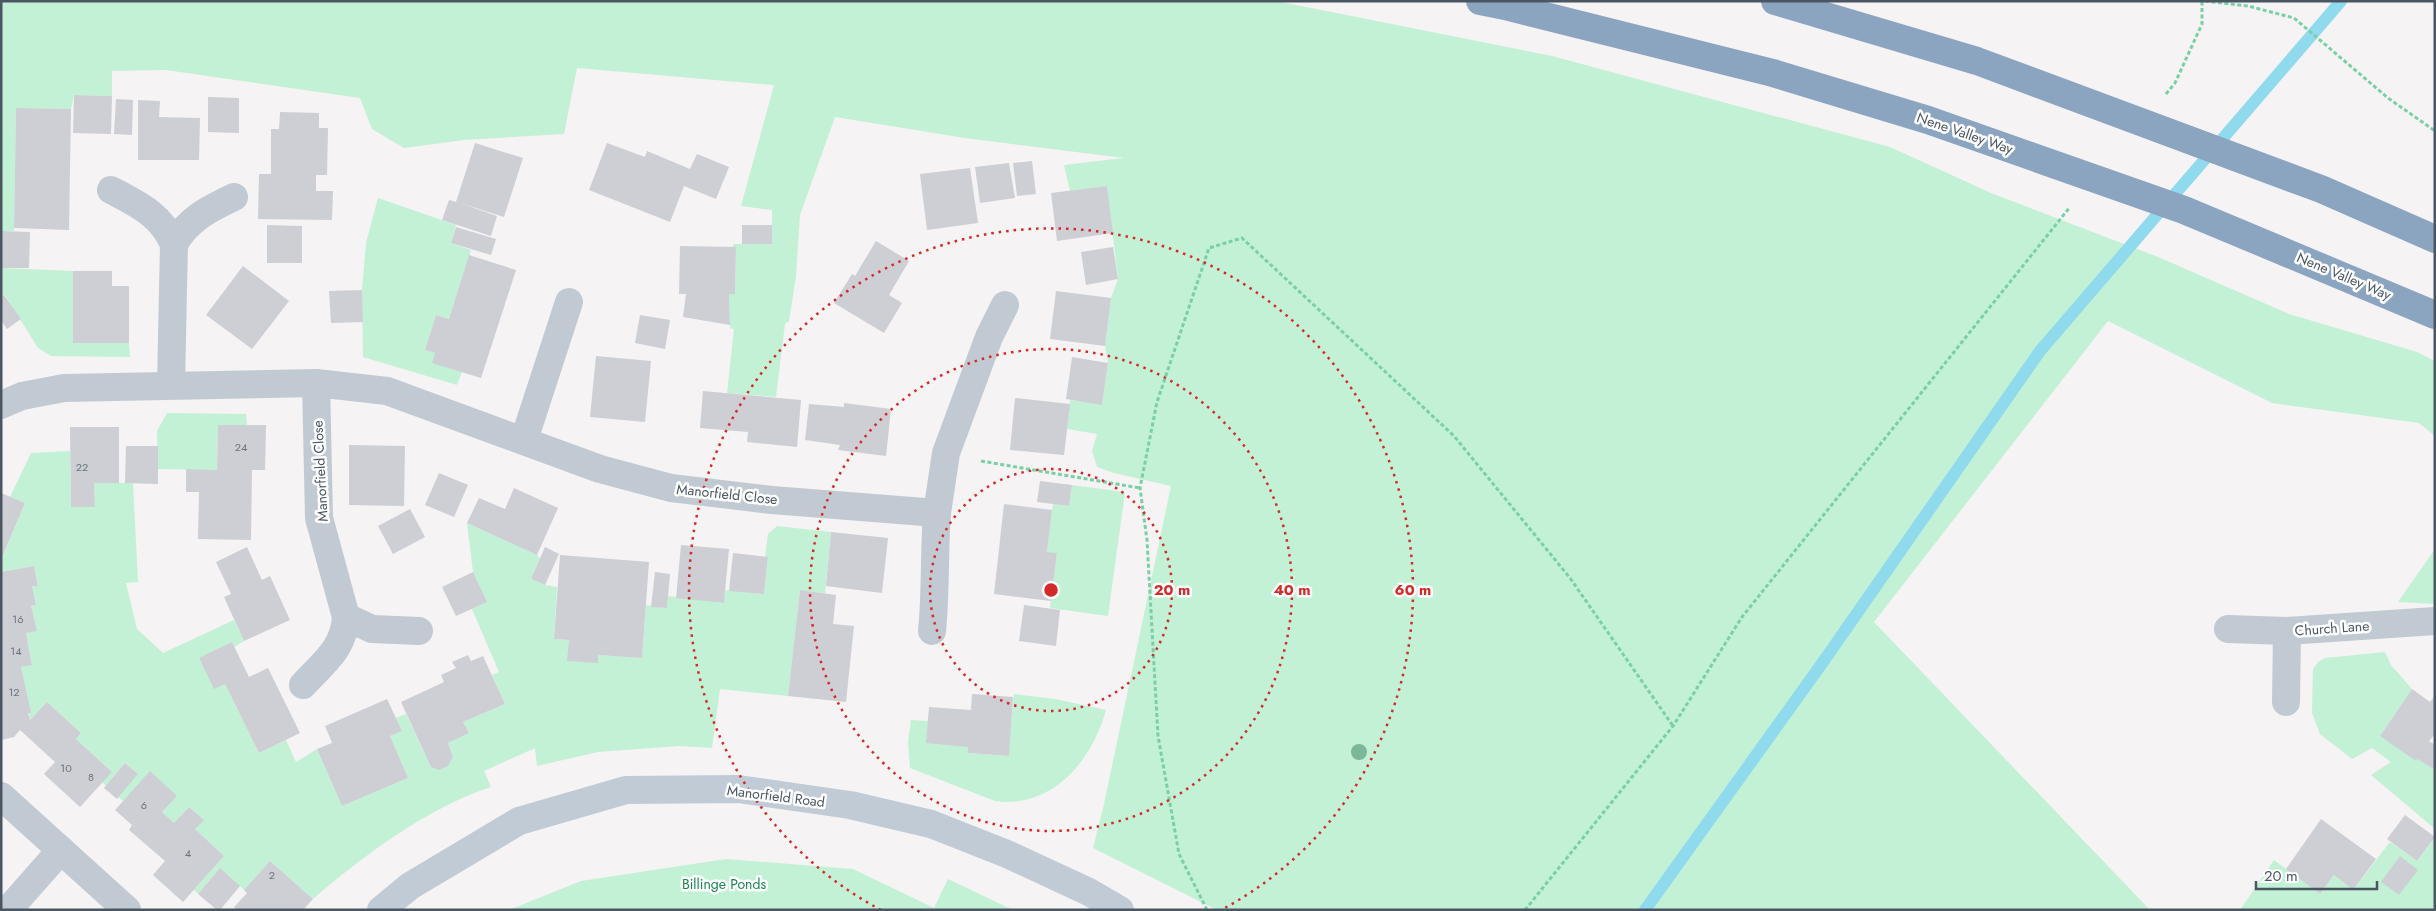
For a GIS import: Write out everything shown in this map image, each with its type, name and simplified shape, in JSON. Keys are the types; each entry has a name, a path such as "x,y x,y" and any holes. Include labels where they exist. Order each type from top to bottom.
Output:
{"highway":[{"name":"Nene Valley Way","path":"1480,1 1773,73 1928,120 2184,210 2287,251 2435,316"},
{"path":"1775,1 1977,61 2320,189 2435,239"}],"street":[{"path":"111,190 156,217 167,229 174,244 172,384"},
{"path":"174,244 181,231 191,221 234,197"},
{"path":"524,440 569,302"},
{"path":"932,631 935,598 933,561 937,513 946,454 989,337 1005,305"},
{"name":"Manorfield Close","path":"303,685 336,649 345,632 346,617 319,518 316,383"},
{"name":"Manorfield Close","path":"1,405 22,396 64,388 172,384 316,383 387,391 600,469 671,488 772,500 937,513"},
{"path":"346,617 372,629 419,631"},
{"name":"Church Lane","path":"2228,629 2288,631 2435,621"},
{"path":"2286,702 2288,631"},
{"name":"Manorfield Road","path":"380,910 410,886 519,821 626,790 738,789 850,805 931,824 1006,854 1089,892 1120,910"},
{"path":"1,796 127,910"},
{"path":"8,910 61,850"}],"path":[{"path":"2162,98 2175,83 2193,47 2202,24 2203,1 2248,6 2294,18 2339,54 2388,98 2435,131"},
{"path":"1525,910 1673,726 1742,617 2072,205"},
{"path":"1208,910 1179,854 1158,736 1147,540 1140,488 1157,402 1209,248 1242,238 1454,436 1570,578 1673,726"},
{"path":"946,454 1140,488"}],"green space":[{"path":"1,1 1281,2 1552,56 1890,147 1991,193 2158,257 2289,314 2417,352 2435,361 2435,436 2419,423 2272,403 2108,321 1874,622 2150,910 1217,910 1093,848 1171,486 1114,473 1097,467 1092,451 1097,434 1067,429 1070,400 1102,404 1108,363 1105,346 1111,298 1118,279 1107,186 1070,191 1064,165 1124,158 965,138 835,117 800,215 796,276 789,321 785,324 776,397 727,393 734,329 730,328 729,294 735,294 736,248 733,247 733,244 772,244 772,210 741,206 774,85 577,68 564,134 464,140 404,148 372,129 360,98 166,70 112,71 112,96 74,95 71,109 16,108 14,231 1,231"},
{"path":"378,198 456,225 451,243 471,250 449,319 436,315 425,350 435,353 462,372 457,385 363,357 362,290 366,243"},
{"path":"1,268 73,271 73,343 129,343 130,357 51,356 38,348 5,295 1,297"},
{"path":"167,413 246,414 247,425 218,425 217,470 158,469 157,431"},
{"path":"70,451 71,507 95,507 94,483 133,483 138,582 126,583 137,629 163,653 234,620 244,641 234,647 232,642 199,659 225,684 259,753 286,740 296,762 317,749 342,806 408,778 390,736 402,731 396,718 406,714 431,767 448,766 453,757 448,743 469,733 463,722 505,704 492,675 499,672 472,609 486,602 473,572 467,523 537,555 540,559 531,579 545,585 557,587 554,639 569,640 568,661 598,662 598,655 642,658 646,605 667,608 668,596 723,603 726,590 764,594 768,557 765,557 768,534 777,526 831,532 825,593 800,591 788,696 720,689 712,748 679,746 598,752 537,766 535,748 484,771 491,787 444,807 420,820 352,867 313,899 270,861 244,890 220,868 198,894 194,890 224,856 195,829 203,819 189,807 174,823 162,812 177,796 123,801 118,797 138,774 125,763 106,786 102,782 112,772 76,739 81,733 47,702 30,720 21,667 32,664 26,633 36,630 31,606 36,605 32,586 38,585 34,566 1,572 1,561 25,503 10,497 31,453"},
{"path":"1072,485 1125,492 1108,616 1050,608 1057,554 1047,552 1053,504 1069,506"},
{"path":"2435,551 2435,604 2398,602 2433,552"},
{"path":"2385,652 2391,665 2412,689 2380,736 2435,770 2435,829 2371,775 2391,762 2372,748 2352,759 2320,734 2312,713 2313,669 2318,662 2325,658"},
{"path":"1014,694 1055,699 1106,710 1100,729 1091,747 1067,778 1051,789 1034,797 1016,801 995,801 910,768 908,742 911,720 928,721 968,747 968,753 1008,756"},
{"path":"2435,838 2435,910 2240,910 2274,860 2320,894 2334,875 2353,890 2390,842 2417,861"},
{"name":"Billinge Ponds","path":"726,859 853,869 934,908 948,879 1013,910 509,910 581,881"}],"building":[{"path":"74,95 112,96 111,134 73,133"},
{"path":"208,97 239,98 239,133 208,132"},
{"path":"116,99 133,100 132,135 114,134"},
{"path":"138,100 160,101 159,117 200,118 199,160 138,160"},
{"path":"16,108 71,109 69,230 14,228"},
{"path":"280,112 319,113 319,128 328,128 327,175 316,175 316,191 333,191 332,220 258,219 259,174 271,174 271,129 279,129"},
{"path":"475,143 523,158 504,217 460,203 497,216 491,236 442,220 449,200 456,202"},
{"path":"607,143 645,157 647,151 690,169 697,154 729,167 716,199 684,186 670,222 589,190"},
{"path":"1032,161 1036,194 1017,196 1013,163"},
{"path":"1009,163 1015,198 980,203 975,167"},
{"path":"970,168 978,223 927,230 920,174"},
{"path":"1107,186 1113,233 1057,241 1051,193"},
{"path":"267,225 302,226 302,263 267,263"},
{"path":"742,225 772,225 772,244 742,244"},
{"path":"456,227 496,239 491,255 451,243"},
{"path":"1,231 30,232 29,268 1,268"},
{"path":"876,241 909,261 889,295 902,303 884,333 834,303 852,274 855,276"},
{"path":"680,246 736,247 735,294 729,294 730,325 683,317 686,294 679,294"},
{"path":"1113,247 1118,279 1086,285 1081,252"},
{"path":"469,255 516,270 481,378 432,363 435,353 425,350 436,315 449,319"},
{"path":"243,266 289,301 252,349 206,315"},
{"path":"73,271 112,271 112,286 129,286 129,343 73,343"},
{"path":"362,290 363,322 331,323 329,291"},
{"path":"1056,291 1111,298 1105,346 1050,339"},
{"path":"4,295 21,319 7,329 1,320 1,297"},
{"path":"640,315 670,320 665,349 635,343"},
{"path":"596,356 651,361 645,422 590,417"},
{"path":"1072,357 1108,363 1102,405 1066,399"},
{"path":"703,391 801,400 797,447 747,442 748,432 700,428"},
{"path":"1015,398 1070,404 1064,455 1010,450"},
{"path":"844,403 891,409 886,456 838,450 840,445 805,440 809,404 844,407"},
{"path":"218,425 266,425 265,470 252,470 251,540 198,539 199,492 186,492 186,469 217,470"},
{"path":"70,427 119,427 119,483 94,483 95,507 71,507"},
{"path":"349,445 405,446 404,506 349,505"},
{"path":"126,446 158,446 158,484 125,483"},
{"path":"439,473 468,485 454,517 425,505"},
{"path":"1040,481 1072,485 1069,506 1037,502"},
{"path":"514,488 558,508 537,555 467,523 479,498 505,509"},
{"path":"1,493 25,503 1,560"},
{"path":"1004,504 1052,510 1047,552 1057,553 1051,601 994,594"},
{"path":"410,509 425,537 393,554 378,526"},
{"path":"831,532 888,538 882,593 826,586"},
{"path":"681,545 729,549 724,603 676,598"},
{"path":"247,547 262,580 270,576 290,620 244,641 224,597 231,594 216,562"},
{"path":"545,547 559,554 545,585 531,579"},
{"path":"733,553 768,557 764,594 729,591"},
{"path":"560,555 649,562 642,658 598,655 598,663 567,661 569,640 554,639"},
{"path":"34,566 38,586 32,586 36,605 31,606 37,631 26,633 32,665 21,667 31,713 28,713 30,720 47,702 81,733 76,739 112,772 80,807 44,774 55,762 20,730 14,737 1,740 1,572"},
{"path":"473,572 487,602 456,616 442,587"},
{"path":"655,572 670,574 667,608 651,607"},
{"path":"800,590 836,595 833,624 854,626 846,702 788,696"},
{"path":"1024,605 1060,610 1056,646 1019,641"},
{"path":"232,642 249,677 268,668 300,733 259,753 225,684 214,689 199,658"},
{"path":"468,655 471,661 483,656 505,704 463,722 469,733 448,743 453,757 448,766 439,770 431,767 401,702 444,682 441,675 456,668 452,662"},
{"path":"2412,689 2430,702 2435,695 2435,734 2429,741 2435,745 2435,770 2417,759 2416,761 2380,736"},
{"path":"972,694 1013,697 1009,756 968,753 968,747 926,743 929,707 971,710"},
{"path":"387,699 402,731 390,736 408,778 342,806 317,749 332,743 325,726"},
{"path":"125,763 138,774 117,799 104,788"},
{"path":"150,771 177,796 162,812 174,823 189,807 204,820 195,829 224,856 183,902 153,875 165,861 129,830 132,825 115,810"},
{"path":"2405,815 2435,837 2417,861 2387,839"},
{"path":"2321,819 2376,859 2353,890 2334,875 2320,894 2286,869"},
{"path":"2400,856 2418,870 2399,895 2381,882"},
{"path":"270,861 313,899 303,910 238,910 234,907 247,893 244,890"},
{"path":"220,868 240,886 220,910 217,910 198,894"}],"waterway":[{"path":"1645,910 1823,662 2040,351 2341,1"}]}
